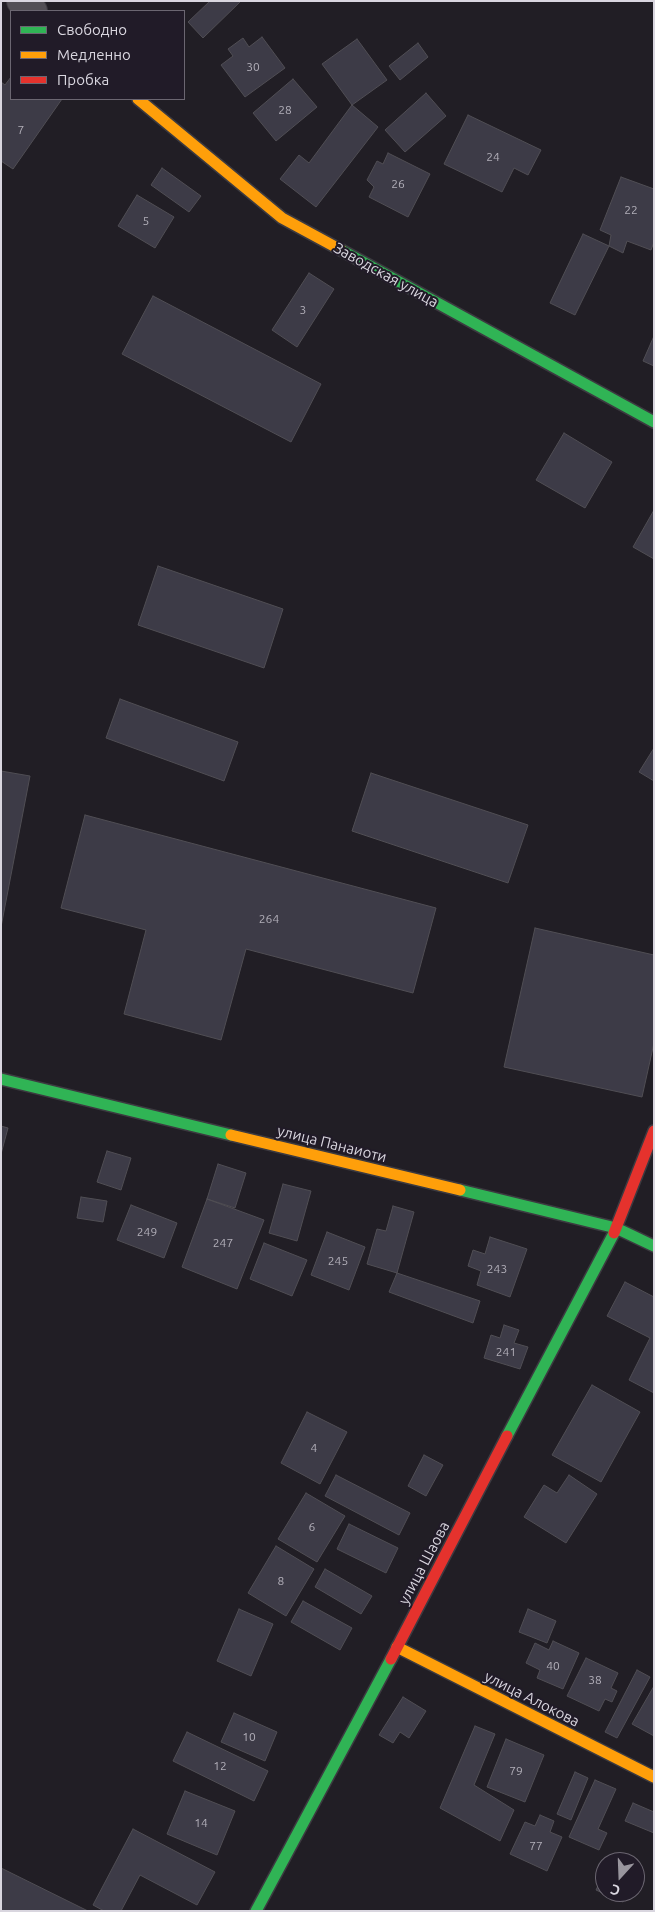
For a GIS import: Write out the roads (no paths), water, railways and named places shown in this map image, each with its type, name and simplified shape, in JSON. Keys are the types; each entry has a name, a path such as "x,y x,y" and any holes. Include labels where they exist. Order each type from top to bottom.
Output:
{"street":[{"path":"21,1 32,10"},
{"name":"Заводская улица","path":"139,100 282,218 654,422"},
{"name":"улица Панаиоти","path":"1,1080 616,1228 654,1246"},
{"path":"616,1228 654,1130"},
{"name":"улица Шаова","path":"256,1911 397,1647 616,1228"},
{"name":"улица Алокова","path":"397,1647 654,1777"}]}
